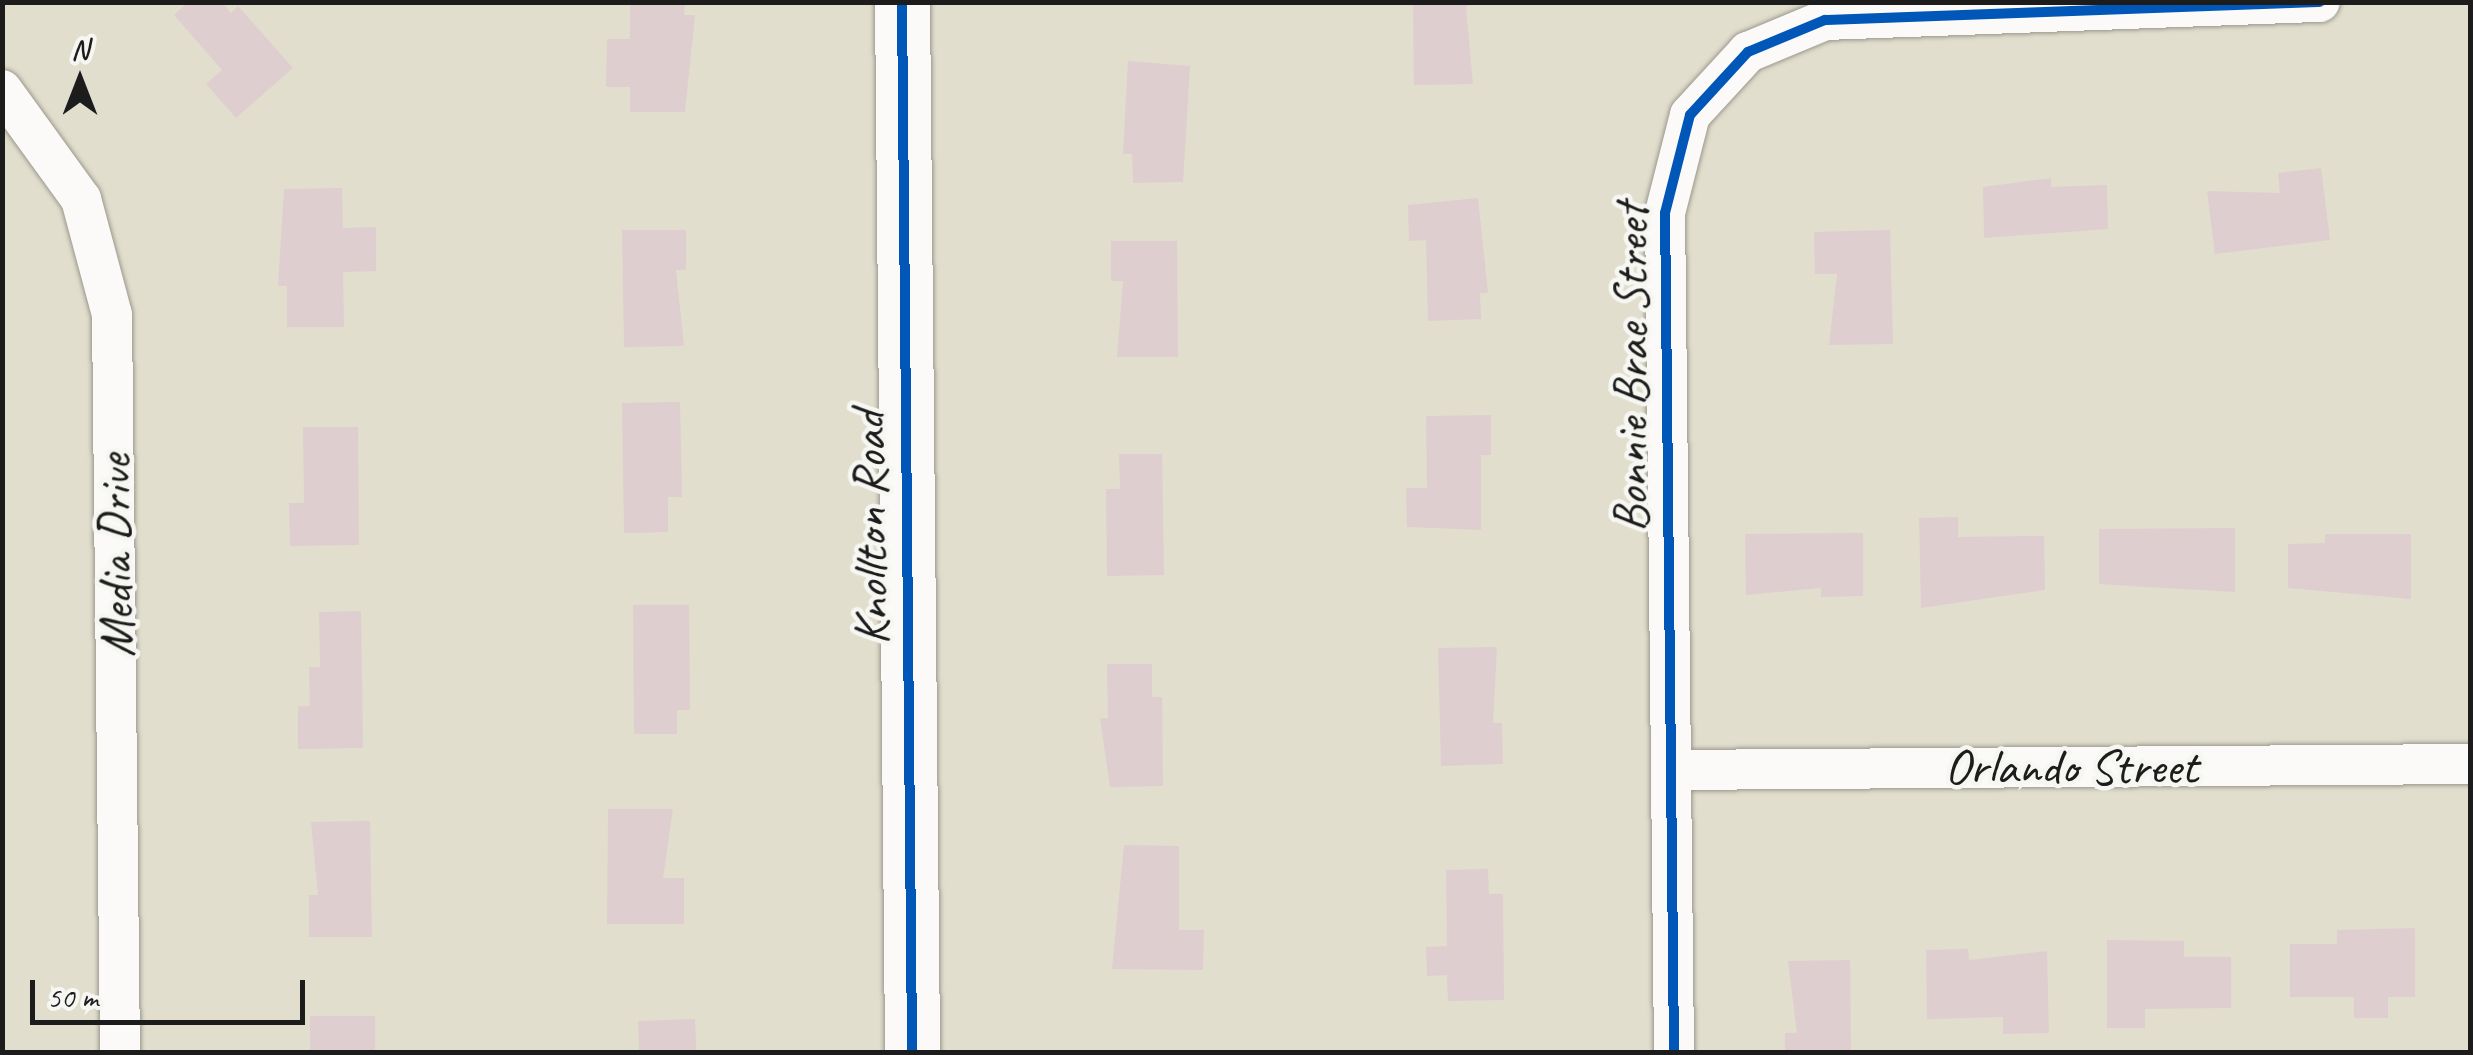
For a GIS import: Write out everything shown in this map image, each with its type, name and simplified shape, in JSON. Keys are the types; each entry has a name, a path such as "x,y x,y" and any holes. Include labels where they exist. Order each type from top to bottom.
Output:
{"street":[{"name":"Knollton Road","path":"902,2 912,1052"},
{"name":"Bonnie Brae Street","path":"1674,1052 1665,194 1676,144 1710,87 1748,52 1825,20 2320,2"},
{"name":"Media Drive","path":"2,90 80,199 112,314 120,1052"},
{"name":"Orlando Street","path":"1671,770 2470,764"}],"building":[{"path":"188,2 222,2 231,13 238,6 293,68 236,118 206,84 222,70 174,15"},
{"path":"630,2 685,2 684,15 695,15 685,112 630,112 630,87 606,87 607,39 630,39"},
{"path":"1413,2 1476,2 1466,7 1473,84 1414,85"},
{"path":"1128,61 1190,66 1183,182 1133,183 1132,154 1123,154"},
{"path":"2321,168 2330,240 2215,254 2207,191 2280,193 2278,173"},
{"path":"2051,178 2051,187 2107,185 2108,229 1984,238 1983,187"},
{"path":"342,188 343,228 376,227 376,271 343,272 344,327 287,327 287,286 278,286 284,189"},
{"path":"1478,198 1488,293 1480,293 1481,319 1428,321 1426,240 1409,241 1408,205"},
{"path":"622,230 686,230 686,270 676,270 684,346 624,347"},
{"path":"1890,230 1893,344 1829,345 1837,274 1815,274 1814,232"},
{"path":"1111,241 1177,241 1178,357 1117,357 1123,281 1111,281"},
{"path":"680,402 682,497 668,497 668,532 624,533 622,403"},
{"path":"1491,415 1491,455 1481,455 1481,530 1407,527 1406,488 1427,488 1426,416"},
{"path":"303,427 358,427 359,545 290,546 289,503 304,503"},
{"path":"1119,454 1162,454 1164,575 1107,576 1106,489 1120,489"},
{"path":"1958,517 1958,537 2044,536 2045,590 1921,608 1919,518"},
{"path":"2235,528 2235,592 2099,584 2099,529"},
{"path":"1863,533 1863,596 1821,597 1821,588 1746,595 1745,534"},
{"path":"2325,534 2411,534 2411,599 2288,588 2288,544 2325,543"},
{"path":"633,605 689,605 690,710 677,710 677,734 634,734"},
{"path":"361,611 363,748 298,749 298,706 310,706 309,667 320,667 319,612"},
{"path":"1497,647 1493,723 1502,723 1503,764 1441,766 1438,648"},
{"path":"1107,664 1152,664 1152,697 1162,697 1163,786 1110,787 1100,718 1108,718"},
{"path":"608,809 673,809 663,878 684,878 684,924 607,924"},
{"path":"370,821 372,937 309,937 309,895 318,895 311,822"},
{"path":"1124,845 1179,846 1179,930 1204,930 1203,970 1112,969"},
{"path":"1488,869 1489,894 1503,894 1504,1000 1448,1001 1447,975 1427,976 1426,947 1447,946 1446,870"},
{"path":"2415,928 2415,997 2388,997 2388,1018 2354,1018 2354,997 2290,997 2290,944 2337,944 2337,930"},
{"path":"2107,940 2184,941 2184,957 2231,957 2231,1008 2145,1009 2145,1028 2107,1028"},
{"path":"1968,949 1969,960 2047,951 2049,1033 2003,1034 2003,1017 1927,1019 1926,950"},
{"path":"1850,960 1851,1052 1785,1052 1785,1033 1797,1033 1788,961"},
{"path":"310,1016 375,1016 375,1052 310,1052"},
{"path":"695,1019 696,1052 639,1052 638,1021"}],"cycle path":[{"path":"902,2 912,1052"},
{"path":"1674,1052 1665,213 1690,115 1748,52 1825,20 2320,2"}]}
